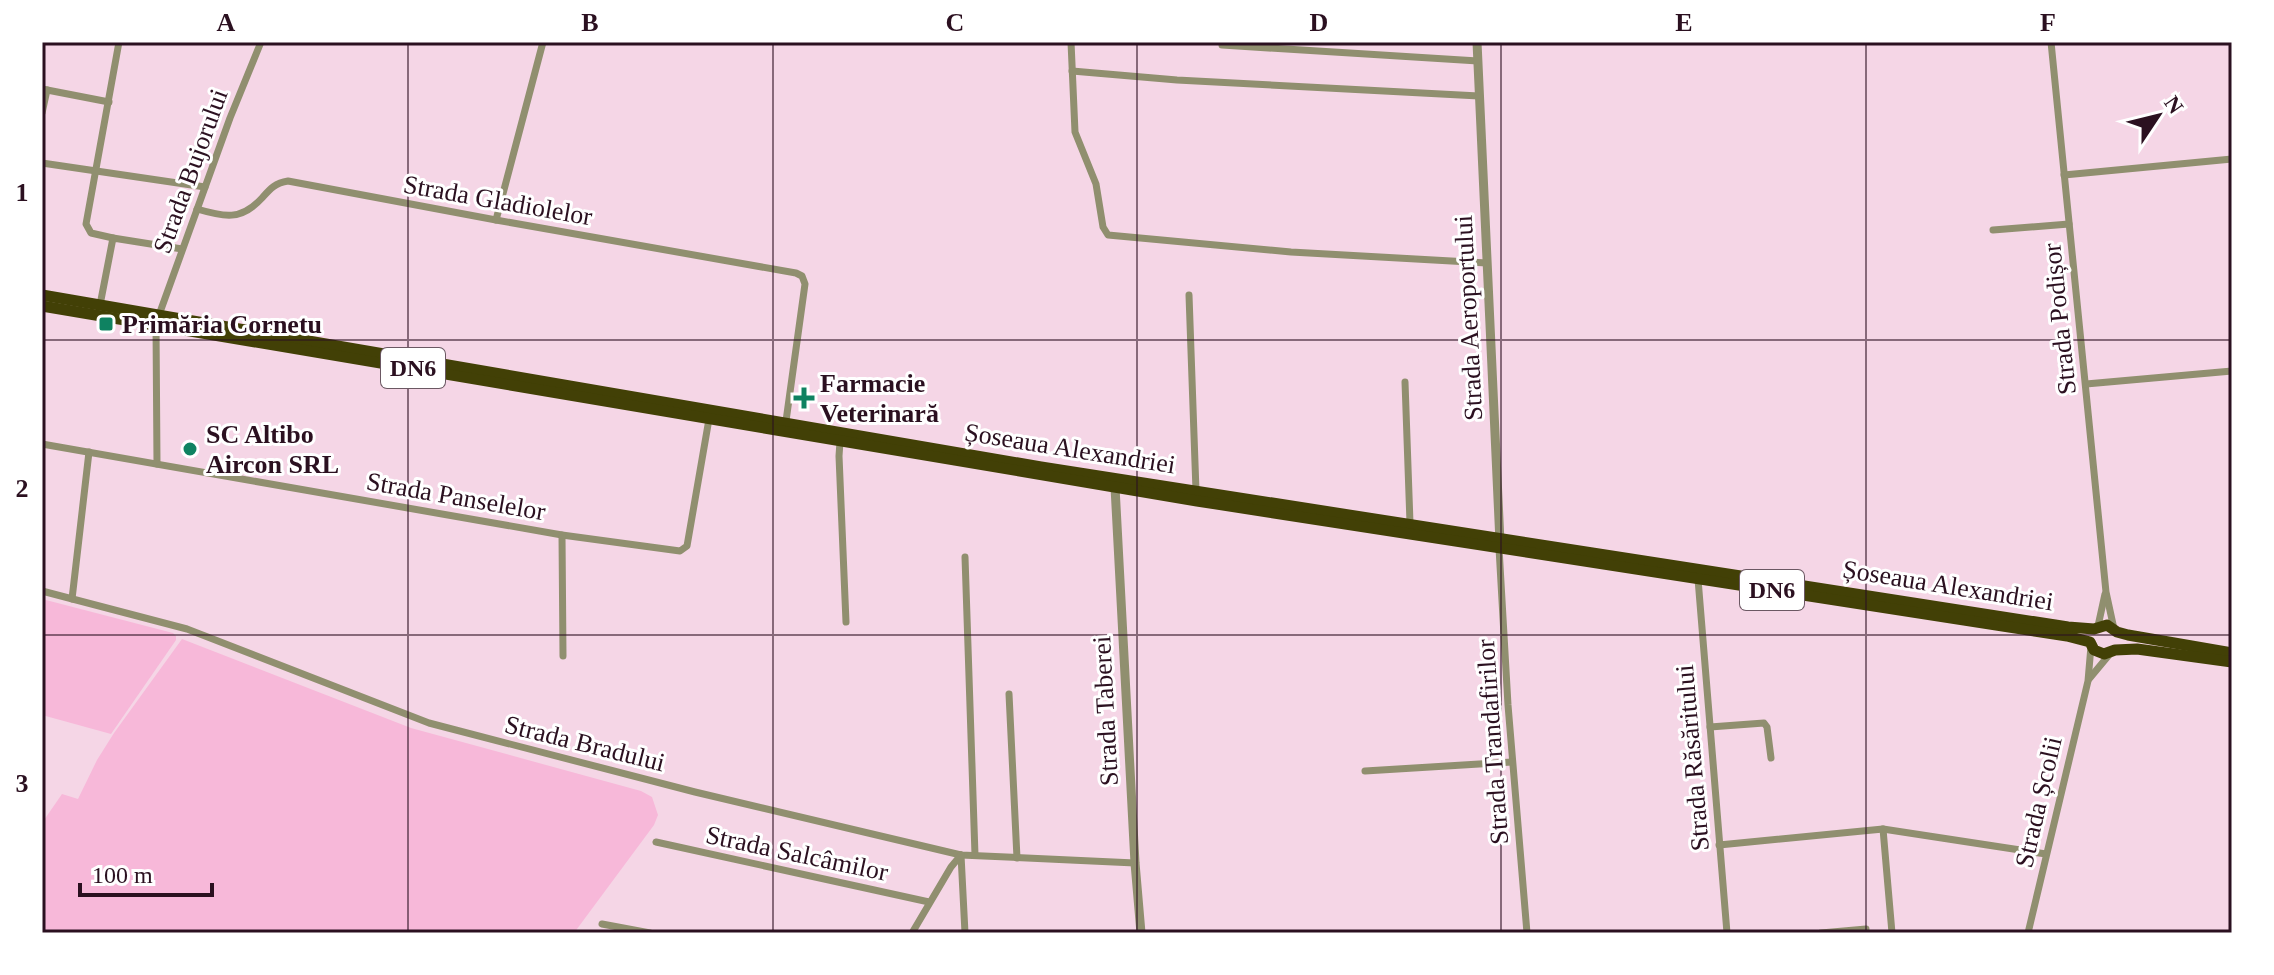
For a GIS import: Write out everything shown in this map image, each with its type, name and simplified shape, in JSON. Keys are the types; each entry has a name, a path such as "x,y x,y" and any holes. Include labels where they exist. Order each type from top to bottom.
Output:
{"highway":[{"name":"Șoseaua Alexandriei","path":"42,295 100,305 158,320 709,419 1115,487 2068,627 2107,625 2116,630 2232,653"},
{"name":"Șoseaua Alexandriei","path":"42,306 158,320 786,421 1041,467 1410,523 1500,543 1698,579 2067,636 2090,644 2099,653 2163,652 2232,662"},
{"path":"2090,644 2090,635 2096,627"},
{"path":"2112,652 2119,641 2116,630"}],"street":[{"path":"119,42 86,227 91,233 182,249"},
{"name":"Strada Bujorului","path":"157,464 158,320 261,42"},
{"path":"496,220 543,42"},
{"path":"1071,42 1075,132 1096,184 1103,227 1108,235 1291,252 1487,263"},
{"name":"Strada Aeroportului","path":"1477,42 1500,543"},
{"name":"Strada Podișor","path":"2051,42 2106,592 2116,630"},
{"path":"1222,45 1478,61"},
{"path":"1072,71 1177,80 1479,96"},
{"path":"42,113 44,90 109,102"},
{"path":"2064,175 2232,159"},
{"path":"42,163 205,187"},
{"name":"Strada Gladiolelor","path":"197,209 229,217 241,214 279,183 288,181 796,273 802,276 805,284 786,421"},
{"path":"1993,230 2069,224"},
{"path":"100,305 113,238"},
{"path":"1189,295 1196,491"},
{"path":"2086,384 2232,371"},
{"path":"1405,382 1410,523"},
{"name":"Strada Panselelor","path":"42,444 562,535 676,551 685,550 709,419"},
{"path":"840,442 846,622"},
{"path":"72,599 89,452"},
{"name":"Strada Taberei","path":"1115,487 1141,933"},
{"path":"562,535 563,656"},
{"name":"Strada Trandafirilor","path":"1500,543 1504,660 1527,933"},
{"path":"965,557 975,855"},
{"name":"Strada Răsăritului","path":"1698,579 1727,933"},
{"name":"Strada Bradului","path":"42,591 187,629 442,726 723,799 961,855 1135,863"},
{"name":"Strada Podișor","path":"2096,627 2106,592"},
{"name":"Strada Școlii","path":"2028,933 2088,681 2090,644"},
{"name":"Strada Școlii","path":"2088,681 2112,652"},
{"path":"1009,694 1017,858"},
{"path":"1710,727 1764,723 1771,758"},
{"path":"1365,771 1512,762"},
{"path":"1883,829 1892,933"},
{"path":"1719,845 1883,829 2046,854"},
{"name":"Strada Salcâmilor","path":"656,842 929,902"},
{"path":"912,933 961,855"},
{"path":"961,855 965,933"},
{"path":"602,924 650,933"},
{"path":"1821,933 1866,929"}],"shaded area":[{"path":"42,599 176,636 111,734 42,715"},
{"path":"182,639 411,728 641,791 652,797 658,815 654,825 574,933 42,933 42,823 62,794 78,799 114,733"}],"place":[{"name":"Primăria Cornetu","path":"106,324"},
{"name":"Farmacie Veterinară","path":"804,398"},
{"name":"SC Altibo Aircon SRL","path":"190,449"}]}
